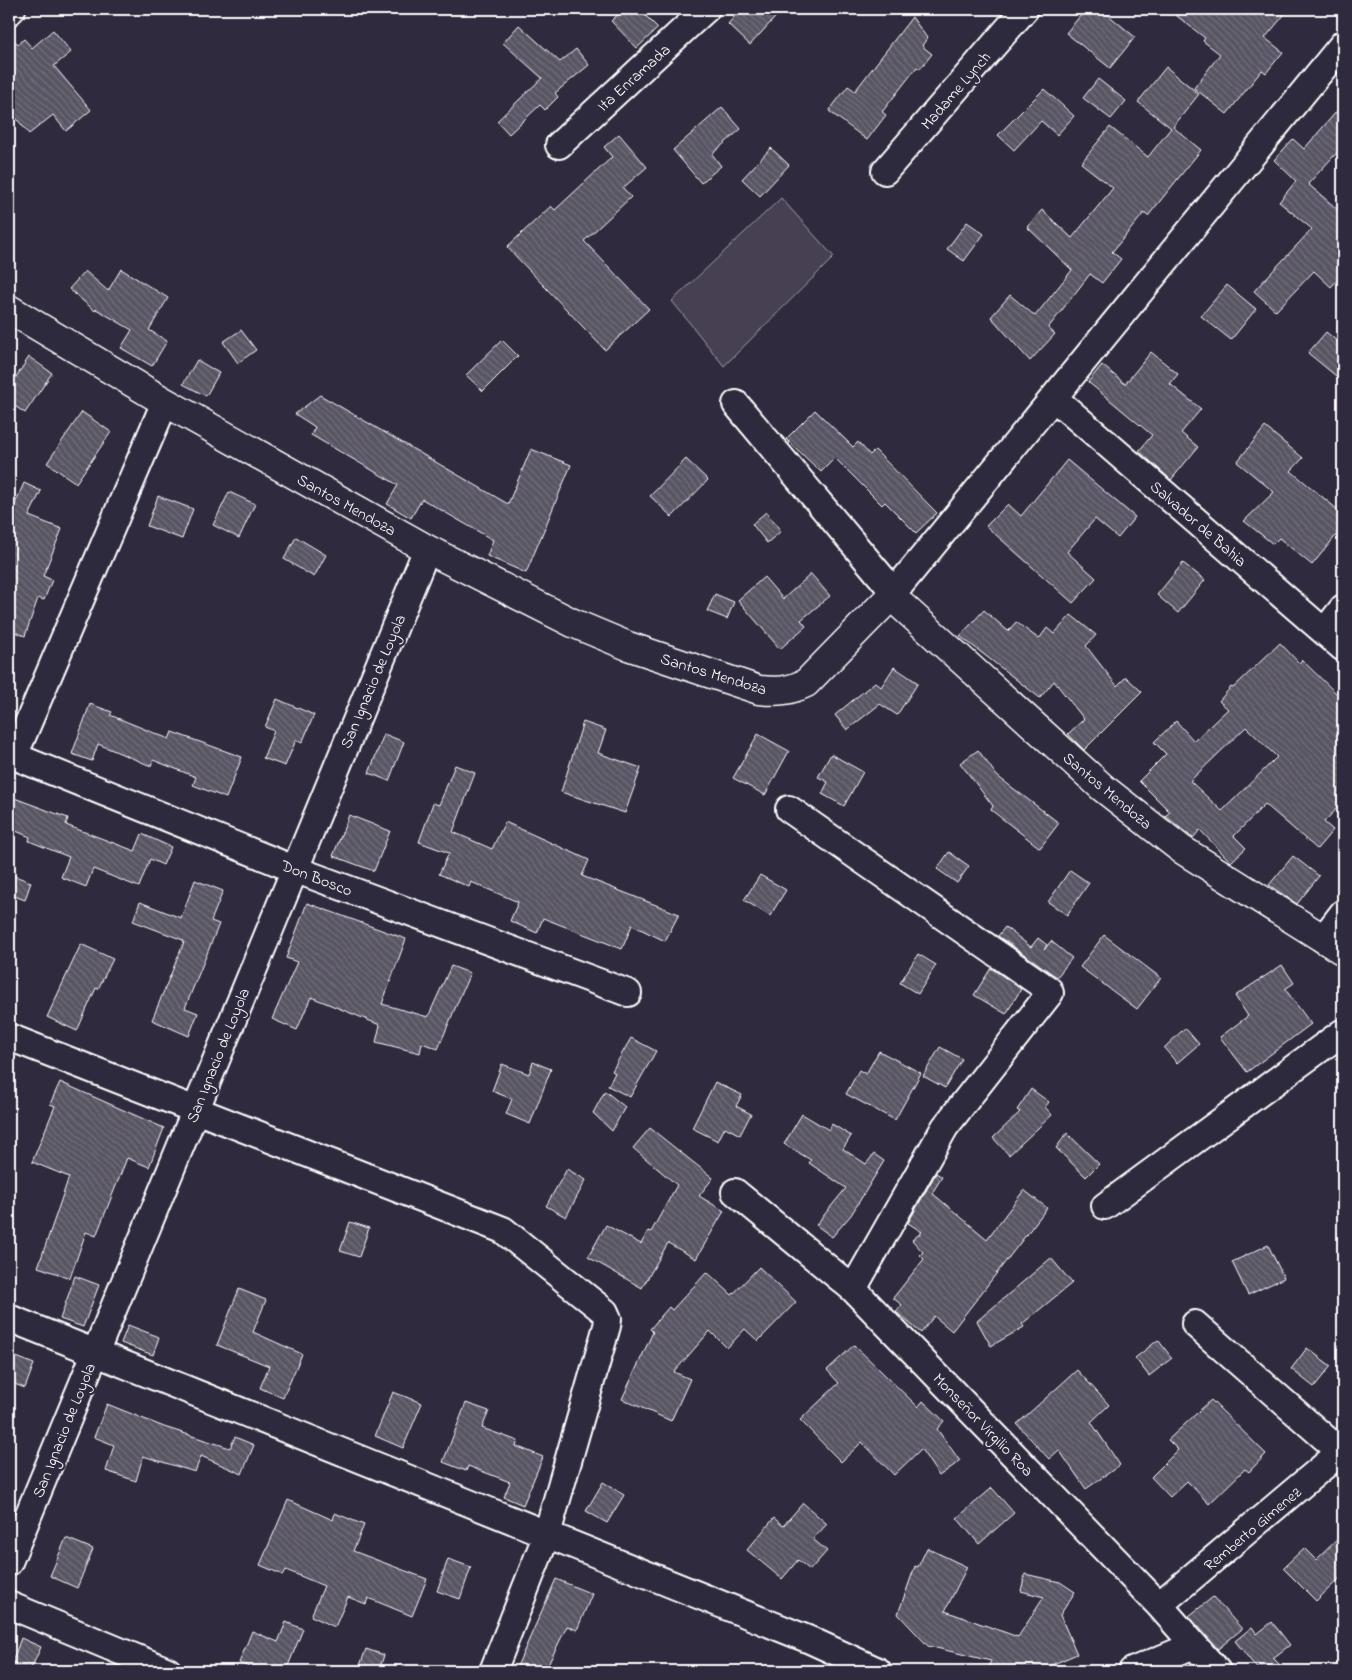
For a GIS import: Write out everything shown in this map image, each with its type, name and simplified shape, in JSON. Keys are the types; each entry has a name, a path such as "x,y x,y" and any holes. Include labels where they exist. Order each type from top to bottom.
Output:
{"street":[{"path":"9,12 12,9"},
{"name":"Ita Enramada","path":"559,145 706,9"},
{"name":"Madame Lynch","path":"884,171 1025,9"},
{"path":"736,404 893,594 1343,44"},
{"name":"Santos Mendoza","path":"9,309 165,402 427,549 572,624 628,646 759,690 790,691 806,683 893,594 1103,788 1181,849 1333,945"},
{"name":"Salvador de Bahia","path":"1054,398 1334,639"},
{"path":"11,755 165,402"},
{"name":"San Ignacio de Loyola","path":"9,1562 427,549"},
{"path":"1334,639 1343,608"},
{"name":"Don Bosco","path":"11,755 294,869 628,993"},
{"path":"789,809 1049,990 1050,993 945,1127 853,1289"},
{"path":"1333,945 1343,913"},
{"path":"1105,1206 1343,1032"},
{"path":"9,1037 194,1111 503,1230 605,1312 608,1319 607,1326 546,1534 493,1671"},
{"name":"Monseñor Virgilio Roa","path":"735,1192 853,1289 1159,1606 1217,1671"},
{"path":"9,1318 810,1640 878,1671"},
{"path":"1195,1324 1343,1453"},
{"name":"Remberto Gimenez","path":"1159,1606 1343,1453"},
{"path":"9,1604 168,1671"},
{"path":"1132,1671 1194,1645"}],"shaded area":[{"path":"781,198 834,257 724,366 672,301"}],"building":[{"path":"624,9 639,9 658,28 637,48 611,21"},
{"path":"741,9 783,9 750,45 728,24"},
{"path":"1086,9 1101,9 1135,37 1110,68 1066,33"},
{"path":"1168,9 1289,9 1265,38 1283,52 1266,73 1262,70 1227,114 1194,88 1220,54 1203,41 1205,38"},
{"path":"912,17 927,38 922,46 932,54 920,69 917,67 882,112 886,115 867,140 829,111 848,86 855,91"},
{"path":"519,25 560,62 576,49 589,65 555,93 558,97 545,110 540,105 509,134 497,121 542,78 503,43"},
{"path":"53,30 71,52 54,66 91,110 66,131 53,115 29,134 9,109 9,35 18,44 24,39 32,48"},
{"path":"1166,67 1199,94 1173,127 1201,150 1148,216 1144,213 1112,252 1121,259 1102,283 1090,274 1048,328 1055,334 1030,361 991,317 1010,295 1035,316 1072,270 1027,227 1042,210 1072,238 1113,188 1081,163 1110,127 1148,157 1171,128 1138,102"},
{"path":"1098,79 1126,101 1111,119 1083,98"},
{"path":"1044,89 1074,116 1057,135 1041,121 1014,150 998,135"},
{"path":"1343,104 1343,146 1308,184 1343,214 1343,274 1331,287 1314,271 1276,311 1254,291 1312,229 1279,202 1296,181 1274,160 1293,139 1304,149"},
{"path":"722,107 741,129 712,154 721,166 701,183 673,150"},
{"path":"619,134 647,167 623,188 631,197 584,241 649,309 605,350 507,247 551,206 555,210 612,157 604,147"},
{"path":"771,148 789,165 760,196 742,179"},
{"path":"967,222 984,234 964,261 947,249"},
{"path":"121,269 168,298 149,330 167,341 152,366 121,348 132,330 96,309 95,311 69,289 85,271 108,291"},
{"path":"1227,285 1256,309 1231,340 1201,316"},
{"path":"241,330 256,350 238,363 223,342"},
{"path":"1326,332 1343,346 1343,367 1336,376 1308,353"},
{"path":"502,340 518,356 483,391 466,375"},
{"path":"1151,352 1178,374 1170,384 1201,409 1181,433 1198,447 1171,480 1139,451 1152,435 1088,382 1102,365 1125,384"},
{"path":"29,357 52,373 25,413 9,402 9,388"},
{"path":"197,360 219,373 206,396 183,384"},
{"path":"320,395 508,504 531,449 571,465 526,573 487,556 493,540 422,499 411,518 387,504 398,485 311,435 315,427 295,414"},
{"path":"815,410 853,447 858,442 870,455 875,450 937,513 916,533 885,502 882,505 835,458 821,472 786,439"},
{"path":"82,412 111,432 76,483 47,463"},
{"path":"1265,427 1303,458 1291,471 1343,514 1343,527 1312,565 1279,538 1273,544 1244,521 1274,492 1237,462"},
{"path":"686,459 708,480 672,517 650,496"},
{"path":"1067,460 1135,517 1118,538 1095,519 1067,552 1096,578 1073,603 986,526 1008,504 1021,516"},
{"path":"24,483 41,491 29,516 62,529 43,576 52,580 44,600 38,598 25,636 9,630 9,518"},
{"path":"229,492 255,504 239,538 213,525"},
{"path":"158,496 193,509 182,539 147,526"},
{"path":"766,512 781,531 767,543 752,524"},
{"path":"296,537 326,555 314,577 284,559"},
{"path":"1183,563 1205,580 1178,613 1157,595"},
{"path":"811,574 830,596 801,620 806,626 780,649 738,600 764,577 783,599"},
{"path":"715,594 734,602 727,619 707,611"},
{"path":"984,610 1008,631 1016,622 1039,639 1047,628 1054,634 1071,615 1096,635 1086,646 1117,686 1126,677 1142,692 1084,750 1068,734 1084,719 1054,681 1040,698 960,636"},
{"path":"1280,643 1299,663 1302,660 1343,700 1343,802 1324,822 1333,830 1317,849 1265,804 1234,836 1246,848 1231,862 1200,830 1193,838 1165,816 1170,812 1139,781 1166,754 1154,742 1176,721 1194,741 1228,709 1219,701 1231,687 1233,688","holes":["1246,727 1277,757 1222,811 1190,781"]},
{"path":"894,667 918,683 897,715 880,704 847,730 835,715 875,682 881,687"},
{"path":"277,699 314,715 302,743 296,740 285,766 263,758 274,731 265,727"},
{"path":"90,704 112,712 110,715 169,739 172,732 242,757 226,798 193,785 196,777 153,760 151,766 98,744 92,761 72,754"},
{"path":"583,722 606,730 598,753 641,768 625,813 561,792"},
{"path":"384,734 404,742 389,781 369,773"},
{"path":"758,734 789,751 765,795 733,778"},
{"path":"978,750 997,776 1059,823 1040,848 991,810 993,806 960,763"},
{"path":"831,754 863,772 844,806 822,794 828,782 818,777"},
{"path":"455,765 475,773 453,832 492,849 505,822 589,860 582,876 679,914 665,941 632,925 622,949 543,918 537,933 510,921 518,902 471,882 469,887 439,874 449,853 419,842 433,803 439,805"},
{"path":"9,796 68,818 66,825 135,851 142,834 171,847 163,865 150,859 139,887 93,869 86,887 61,877 69,857 29,841 30,837 9,828"},
{"path":"349,815 390,831 374,871 333,856"},
{"path":"949,852 969,866 957,883 937,869"},
{"path":"1293,856 1319,876 1297,904 1269,885"},
{"path":"1070,870 1089,883 1067,915 1048,902"},
{"path":"9,874 31,882 25,900 9,894"},
{"path":"760,875 786,890 770,916 744,900"},
{"path":"195,880 223,891 211,921 219,924 185,1008 198,1013 189,1036 152,1020 184,942 133,921 140,902 181,918"},
{"path":"307,903 406,939 382,1004 428,1017 451,966 470,973 438,1049 422,1043 420,1053 376,1042 380,1025 311,997 297,1030 272,1019 297,962 286,958"},
{"path":"1005,927 1031,947 1038,938 1047,945 1044,950 1051,941 1072,958 1057,977 998,936"},
{"path":"1104,935 1161,978 1137,1009 1080,967"},
{"path":"81,944 113,959 98,989 96,988 77,1031 47,1017"},
{"path":"918,954 936,965 918,994 900,983"},
{"path":"1282,965 1294,983 1285,989 1311,1024 1247,1072 1220,1037 1248,1016 1235,996"},
{"path":"991,968 1021,989 1006,1014 974,995"},
{"path":"1185,1028 1199,1044 1177,1063 1164,1048"},
{"path":"631,1038 656,1051 630,1097 608,1086 615,1073 612,1071"},
{"path":"940,1047 962,1059 945,1088 923,1076"},
{"path":"879,1051 921,1073 895,1120 846,1094 859,1070 866,1074"},
{"path":"533,1062 551,1069 530,1124 506,1114 512,1099 492,1091 502,1064 529,1074"},
{"path":"60,1082 164,1128 149,1167 127,1158 96,1236 86,1232 70,1278 38,1267 69,1177 32,1162 55,1106 50,1104"},
{"path":"715,1082 742,1095 736,1106 751,1114 740,1135 725,1127 718,1141 692,1128"},
{"path":"1031,1089 1049,1102 1045,1107 1052,1115 1009,1155 993,1138 1020,1112 1017,1110"},
{"path":"605,1091 625,1107 612,1131 593,1113"},
{"path":"802,1114 829,1130 832,1124 851,1136 843,1149 866,1164 874,1154 884,1161 851,1215 832,1237 816,1225 846,1188 809,1163 811,1160 784,1144"},
{"path":"650,1128 713,1178 699,1196 724,1211 696,1259 668,1243 642,1288 588,1257 606,1225 641,1244 648,1231 651,1232 677,1185 633,1148"},
{"path":"1067,1133 1099,1164 1086,1177 1056,1148"},
{"path":"567,1169 586,1180 566,1217 546,1206"},
{"path":"936,1173 942,1177 932,1193 987,1239 1024,1190 1047,1208 952,1331 934,1316 921,1333 896,1312 902,1305 893,1298 924,1259 920,1255 923,1252 912,1240 922,1232 908,1223"},
{"path":"350,1222 369,1228 359,1257 340,1251"},
{"path":"1268,1245 1284,1278 1248,1295 1232,1262"},
{"path":"1051,1258 1072,1283 1022,1324 1024,1327 991,1346 977,1321"},
{"path":"759,1267 796,1302 758,1341 745,1329 727,1348 710,1331 674,1372 690,1379 671,1421 622,1399 653,1332 650,1329 669,1307 672,1310 707,1272 732,1295"},
{"path":"75,1276 99,1285 83,1327 60,1319"},
{"path":"239,1289 266,1300 253,1332 302,1354 283,1398 260,1388 269,1366 217,1345"},
{"path":"128,1325 159,1337 153,1355 121,1343"},
{"path":"1158,1340 1172,1358 1149,1376 1135,1358"},
{"path":"854,1345 918,1407 923,1401 944,1421 937,1429 960,1461 939,1476 921,1449 894,1475 862,1442 841,1462 800,1420 839,1383 827,1370"},
{"path":"1307,1348 1331,1366 1314,1387 1291,1369"},
{"path":"9,1354 34,1364 25,1388 9,1382"},
{"path":"1077,1370 1109,1405 1091,1422 1120,1465 1086,1489 1059,1450 1049,1459 1017,1424"},
{"path":"393,1392 422,1403 403,1448 375,1436"},
{"path":"1211,1400 1266,1454 1249,1472 1245,1469 1209,1504 1187,1481 1170,1497 1151,1477 1178,1450 1168,1440"},
{"path":"466,1403 489,1411 482,1428 518,1441 516,1446 543,1457 523,1505 504,1497 510,1482 468,1466 466,1471 443,1462"},
{"path":"107,1404 164,1427 230,1448 235,1437 254,1445 242,1474 201,1456 195,1472 143,1456 136,1481 106,1471 114,1445 94,1437"},
{"path":"603,1482 624,1495 607,1523 586,1511"},
{"path":"992,1488 1014,1513 979,1544 957,1518"},
{"path":"288,1500 333,1520 335,1513 364,1525 353,1551 427,1579 412,1616 368,1598 366,1604 348,1597 335,1627 311,1616 324,1586 286,1570 283,1575 260,1565"},
{"path":"803,1503 827,1524 813,1539 827,1551 810,1570 798,1560 782,1579 747,1550 774,1518 783,1526"},
{"path":"1343,1534 1343,1575 1316,1601 1283,1568 1304,1548 1316,1560"},
{"path":"66,1538 93,1549 77,1588 50,1576"},
{"path":"927,1548 967,1567 945,1611 1018,1637 1044,1597 1021,1591 1025,1574 1060,1582 1075,1592 1060,1615 1077,1654 1037,1671 987,1671 991,1661 928,1646 898,1614 915,1566 918,1567"},
{"path":"448,1559 471,1567 460,1599 437,1591"},
{"path":"556,1579 592,1594 577,1630 567,1626 545,1671 515,1671"},
{"path":"1213,1597 1242,1629 1218,1649 1189,1616"},
{"path":"286,1622 303,1629 286,1671 260,1671 239,1663 252,1631 278,1642"},
{"path":"1272,1622 1290,1645 1273,1658 1286,1671 1259,1671 1235,1641 1252,1627 1257,1634"},
{"path":"21,1638 41,1647 30,1671 9,1671"},
{"path":"366,1649 384,1655 379,1671 358,1671"}]}
